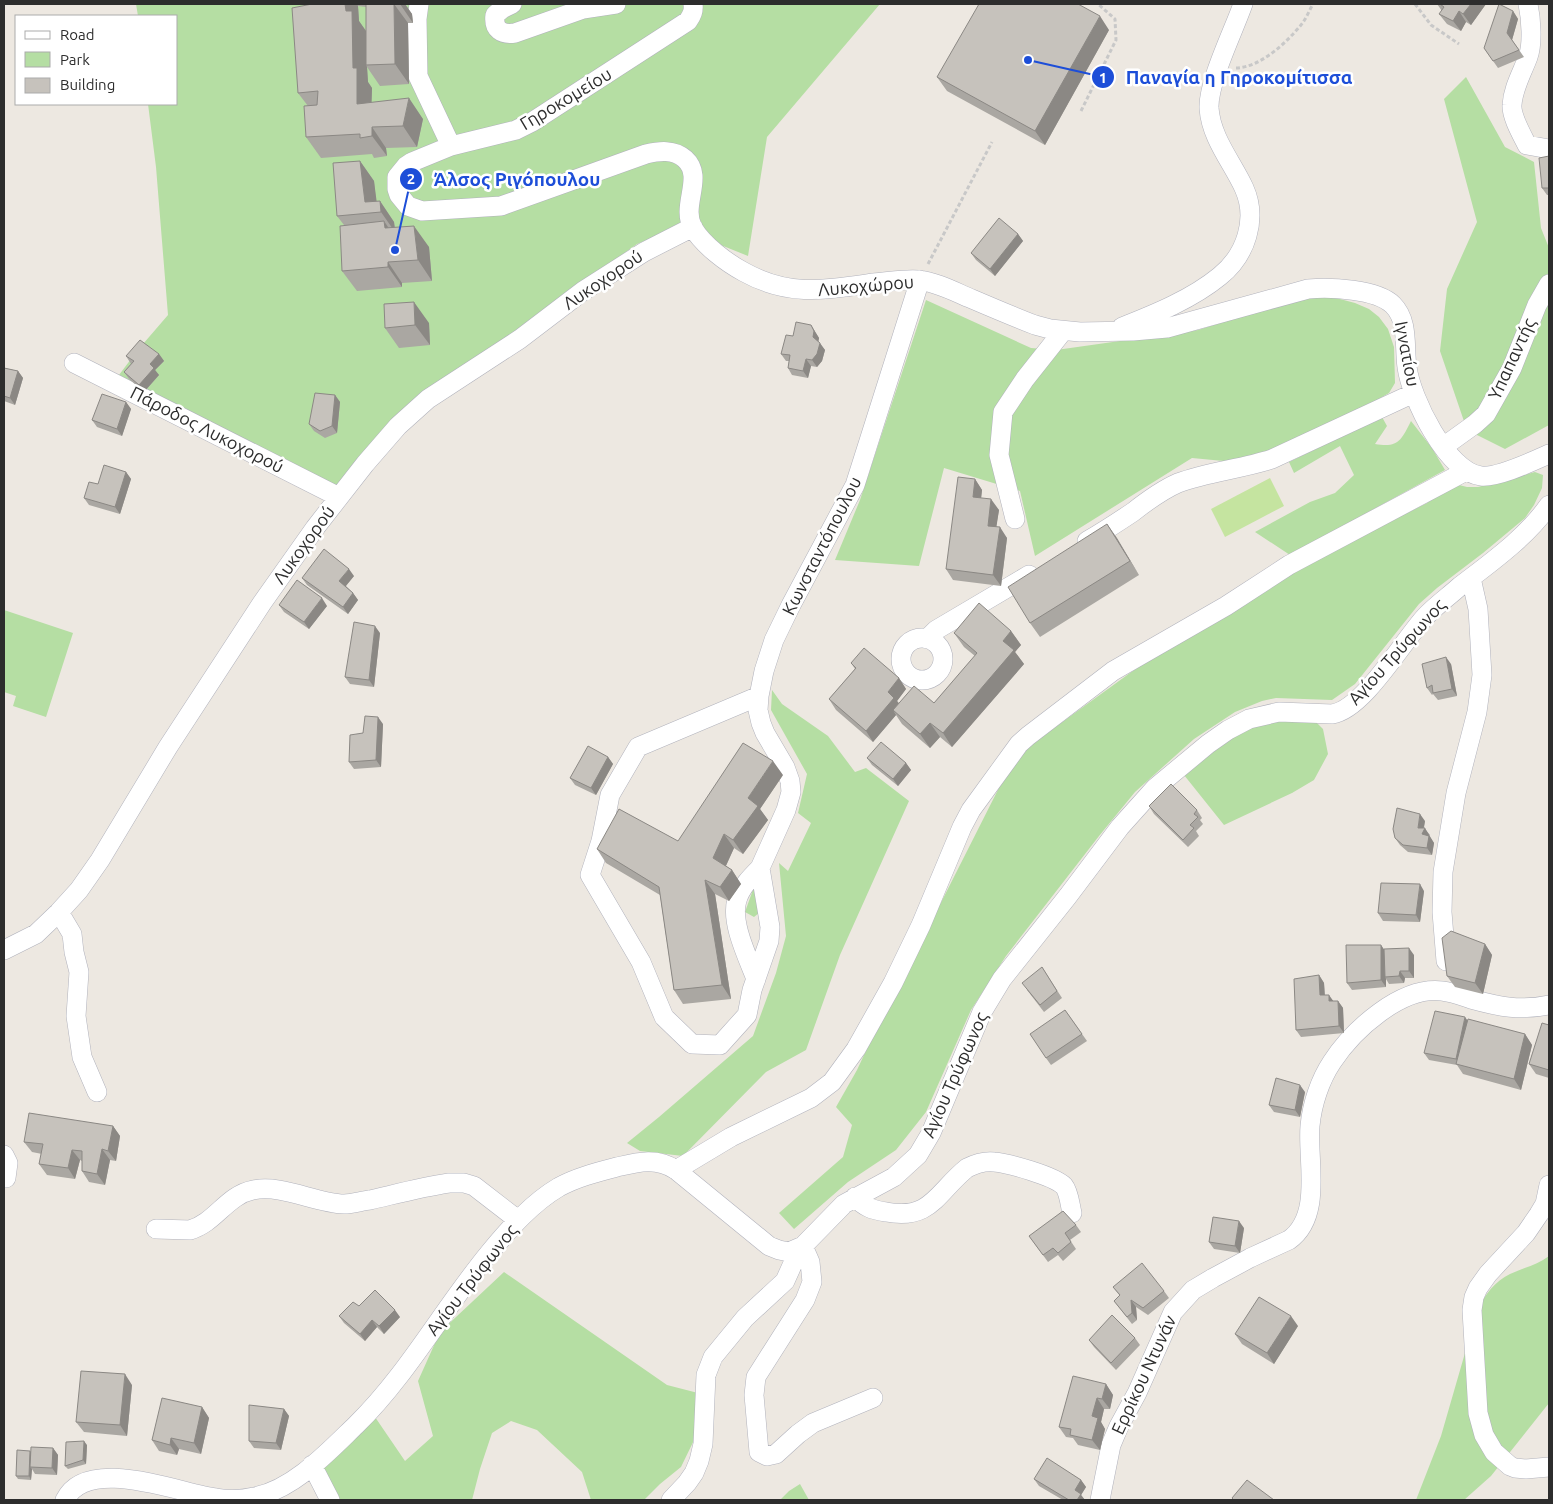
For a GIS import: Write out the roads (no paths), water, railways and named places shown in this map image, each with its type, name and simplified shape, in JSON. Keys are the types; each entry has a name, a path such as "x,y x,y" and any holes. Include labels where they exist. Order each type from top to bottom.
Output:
{"street":[{"path":"419,4 417,18 418,76 451,146"},
{"path":"512,4 495,15 495,26 506,35 583,9 616,4"},
{"name":"Γηροκομείου","path":"693,4 694,9 688,21 532,122 516,130 451,146 412,162 397,177 397,189 403,201 408,206 422,211 501,206 646,154 656,151 669,152 681,156 688,162 693,171 689,203 693,227"},
{"path":"1528,4 1531,16 1528,55 1519,77 1512,106 1527,145 1549,149"},
{"path":"1112,331 1179,301 1210,284 1229,267 1245,242 1250,216 1248,200 1215,133 1210,112 1211,92 1239,6"},
{"name":"Λυκοχώρου","path":"693,227 716,254 729,264 757,278 783,287 809,290 900,280 920,280 946,288 1035,324 1063,331 1112,331"},
{"name":"Λυκοχορού","path":"4,950 36,934 79,890 100,860 168,747 251,619 339,497 377,450 421,405 504,350 583,291 632,259 693,227"},
{"name":"Κωνσταντόπουλου","path":"756,978 744,948 737,922 737,898 745,885 760,868 786,810 791,786 785,767 763,728 759,716 759,696 766,661 774,640 798,592 847,502 857,479 920,280"},
{"name":"Υπαπαντής","path":"1443,447 1475,424 1490,408 1512,368 1537,305 1549,284"},
{"name":"Ιγνατίου","path":"1112,331 1148,330 1174,326 1308,289 1331,289 1373,294 1389,301 1401,317 1404,326 1406,366 1414,393 1424,416 1443,447 1455,462 1466,471"},
{"path":"1015,519 1000,455 1003,412 1025,379 1063,331"},
{"name":"Πάροδος Λυκοχορού","path":"74,363 339,497"},
{"path":"1075,548 1109,528 1154,496 1177,484 1272,459 1414,393"},
{"path":"676,1170 730,1137 811,1098 832,1082 856,1049 893,984 971,810 1019,744 1028,736 1113,671 1226,606 1282,569 1466,471 1480,476 1492,475 1527,464 1549,454"},
{"name":"Αγίου Τρύφωνος","path":"65,1500 69,1493 78,1485 109,1478 133,1480 214,1498 235,1500 269,1493 284,1487 338,1443 378,1401 411,1359 478,1266 518,1220 559,1187 588,1175 630,1164 650,1161 663,1163 676,1170 769,1246 783,1251 800,1248 815,1236 835,1213 855,1197 894,1177 918,1155 931,1133 979,1018 1002,978 1078,884 1120,827 1147,796 1208,744 1228,730 1249,719 1279,712 1332,714 1348,708 1373,684 1426,616 1524,534 1549,505"},
{"path":"927,639 936,630 1041,568"},
{"path":"1450,992 1442,912 1443,872 1456,793 1477,712 1482,675 1480,626 1471,578"},
{"path":"759,696 638,747 610,795 601,841 590,875 641,962 664,1017 692,1044 720,1045 747,1015 770,933 760,868"},
{"path":"59,912 72,934 79,972 76,1016 82,1057 97,1092"},
{"name":"Ερρίκου Ντυνάν","path":"1100,1500 1107,1457 1119,1426 1138,1393 1169,1319 1179,1304 1193,1290 1226,1271 1289,1240 1300,1229 1311,1198 1310,1133 1312,1112 1322,1080 1334,1058 1365,1025 1394,1003 1419,993 1436,990 1450,992 1512,1008 1527,1009 1549,1005"},
{"path":"4,1156 8,1163 6,1178 4,1178"},
{"path":"855,1197 867,1208 892,1214 910,1214 933,1202 967,1168 995,1162 1046,1176 1059,1183 1066,1190 1072,1213"},
{"path":"156,1229 195,1229 209,1221 236,1197 244,1192 258,1189 345,1204 448,1183 464,1183 474,1186 518,1220"},
{"path":"1549,1185 1539,1214 1526,1233 1488,1274 1478,1288 1472,1310 1478,1413 1484,1435 1494,1452 1503,1461 1515,1468 1549,1467"},
{"path":"671,1500 687,1483 699,1461 703,1444 706,1375 713,1357 746,1318 784,1280 800,1248 810,1262 812,1282 805,1300 756,1377 754,1395 759,1452 767,1456 776,1454 798,1434 813,1424 873,1398"},
{"path":"312,1465 330,1500"}],"place":[{"name":"Παναγία η Γηροκομίτισσα","path":"1028,60"},
{"name":"Άλσος Ριγόπουλου","path":"395,250"}]}
